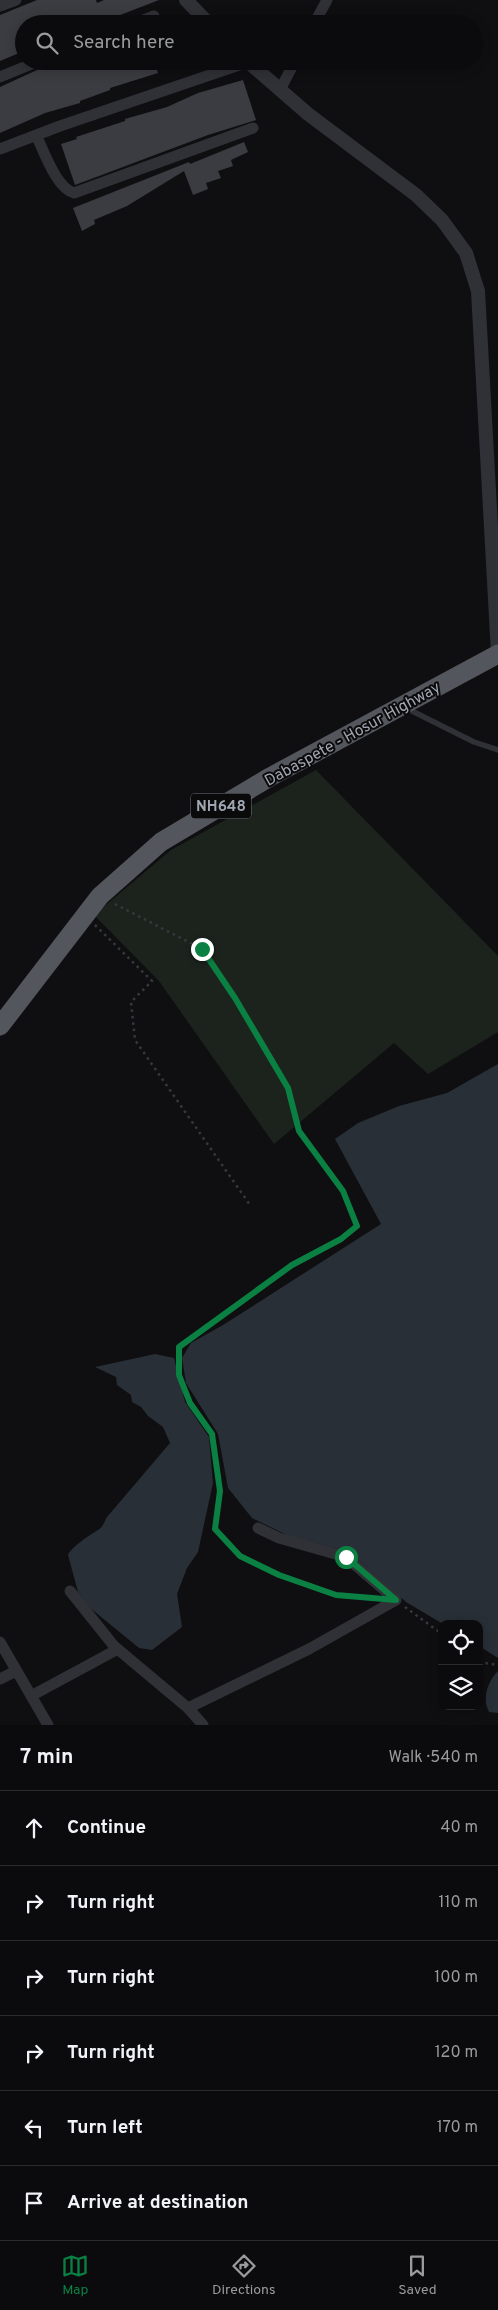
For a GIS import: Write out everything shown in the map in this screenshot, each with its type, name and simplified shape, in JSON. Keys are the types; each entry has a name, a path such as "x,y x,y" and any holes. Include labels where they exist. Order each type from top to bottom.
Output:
{"highway":[{"name":"Dabaspete - Hosur Highway","path":"0,1026 100,896 161,842 270,777 498,654"}],"street":[{"path":"0,6 16,0"},
{"path":"186,0 200,15"},
{"path":"319,15 327,0"},
{"path":"0,77 17,70"},
{"path":"0,149 225,70"},
{"path":"257,70 308,114 416,195 442,220 466,252 478,291 498,654"},
{"path":"280,90 290,70"},
{"path":"36,135 59,181 68,191 74,193 253,128"},
{"path":"188,1708 309,1649 396,1600 346,1557 279,1538 258,1528"},
{"path":"70,1591 118,1649 188,1708 203,1725"},
{"path":"0,1642 31,1696 44,1724"},
{"path":"31,1696 118,1649"},
{"path":"0,1679 16,1671"}],"lane":[{"path":"401,706 474,742 498,750"}],"path":[{"path":"100,896 202,949 235,998 288,1088 299,1131 343,1191 357,1226 341,1239 292,1265 179,1347 179,1375 190,1403 212,1434 220,1491 215,1529 240,1556 279,1575 336,1595 396,1600 438,1631"},
{"path":"84,917 98,928 152,981 131,1002 135,1040 250,1206"},
{"path":"483,1663 498,1665"}],"shaded area":[{"path":"316,770 498,956 498,1032 428,1074 394,1043 274,1144 159,981 94,915 171,850"},
{"path":"498,1064 498,1658 483,1649 483,1620 438,1621 406,1602 349,1552 289,1536 252,1518 228,1488 218,1434 186,1383 182,1358 191,1343 223,1325 381,1224 335,1139 358,1123 399,1106 447,1093"},
{"path":"155,1354 174,1358 185,1402 209,1437 213,1483 198,1552 187,1568 177,1594 182,1627 152,1650 139,1648 89,1607 78,1592 68,1555 77,1545 101,1528 107,1517 170,1443 163,1427 148,1416 141,1407 132,1402 131,1395 117,1385 116,1377 95,1367"},
{"path":"498,1671 498,1713 489,1712 486,1696 488,1685"}],"building":[{"path":"37,0 96,0 97,3 104,0 159,0 120,15 15,15 15,55 0,61 0,15"},
{"path":"37,70 157,70 158,73 110,88 110,90 80,101 80,103 45,113 0,133 0,87"},
{"path":"243,80 256,120 208,135 75,185 61,144 77,139 76,137 125,121 125,119 167,107 198,93"},
{"path":"244,142 248,152 231,160 233,166 218,171 221,178 206,183 208,189 193,195 184,171 127,206 94,220 95,224 82,231 73,208"}],"route":[{"path":"202,949 235,998 288,1088 299,1131 343,1191 357,1226 341,1239 292,1265 179,1347 179,1375 190,1403 212,1434 220,1491 215,1529 240,1556 279,1575 336,1595 396,1600 346,1557"}]}
